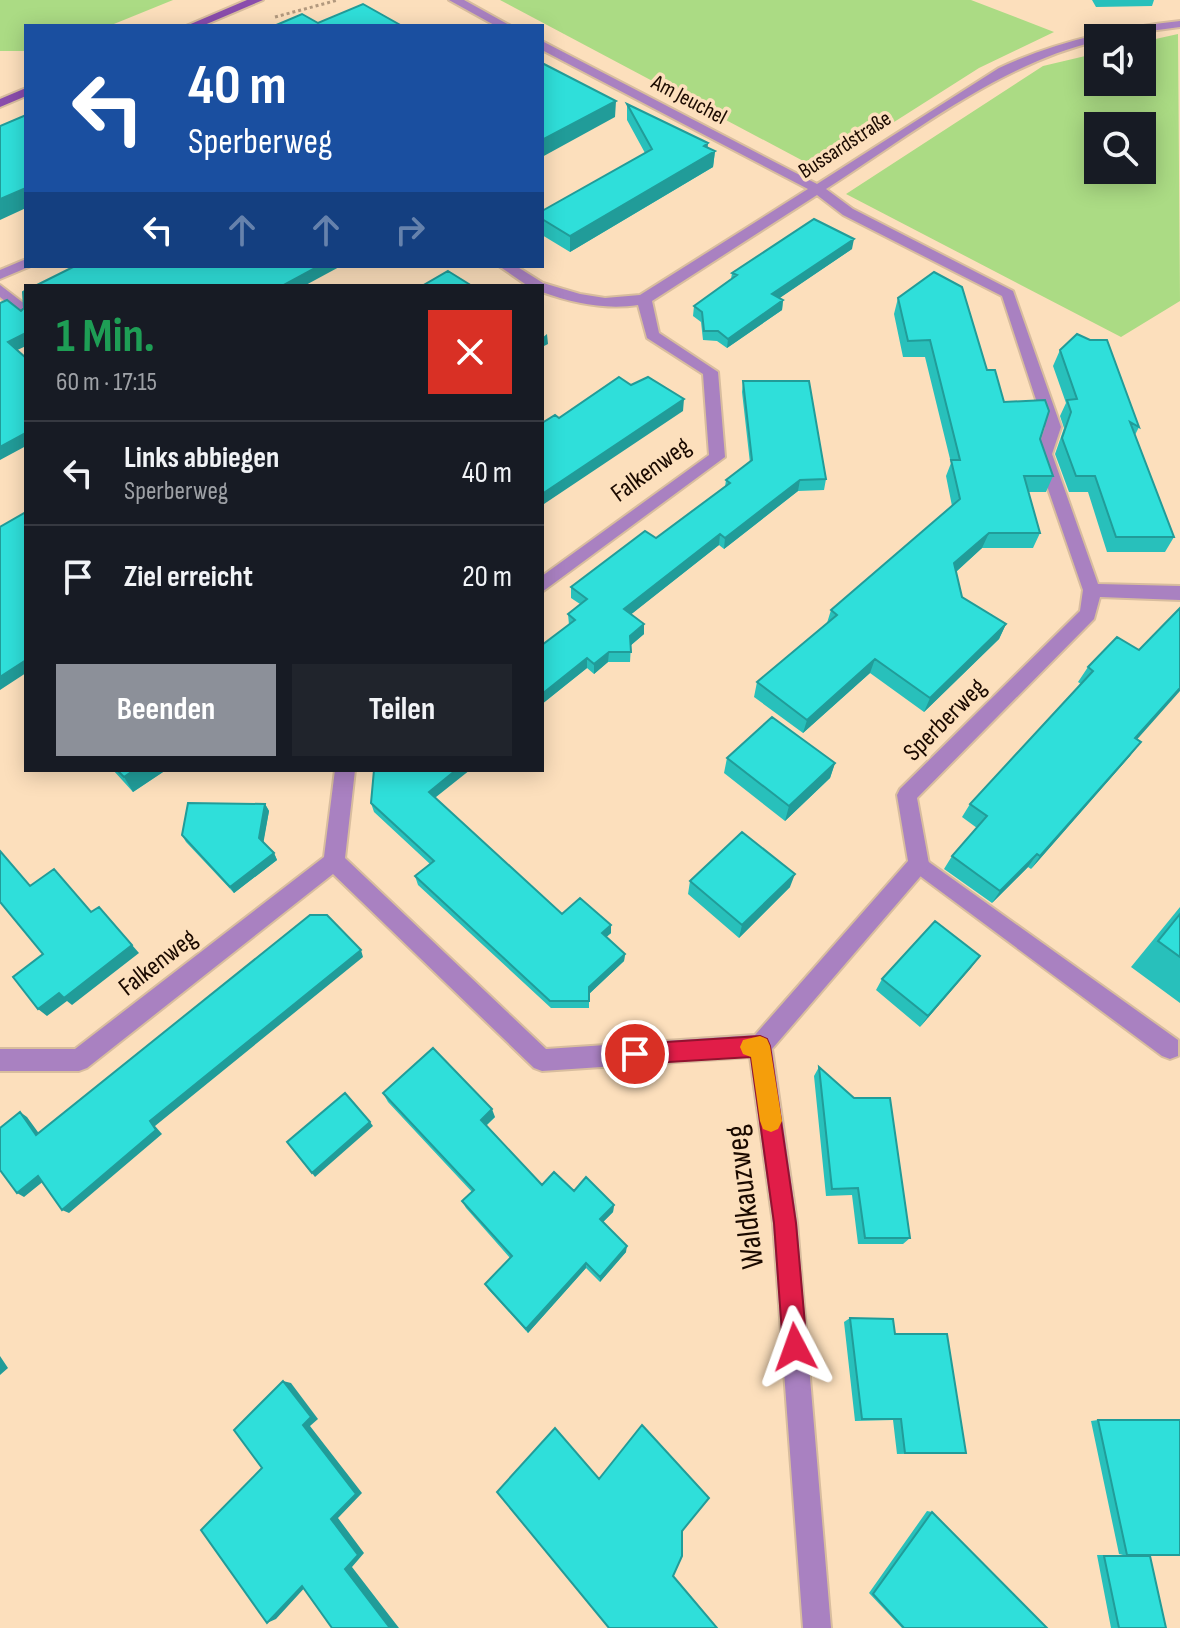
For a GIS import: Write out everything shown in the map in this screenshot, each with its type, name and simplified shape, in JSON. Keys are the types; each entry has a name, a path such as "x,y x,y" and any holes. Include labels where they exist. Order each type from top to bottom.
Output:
{"main road":[{"path":"197,24 257,0"},
{"path":"0,103 24,93"}],"street":[{"path":"455,0 501,24"},
{"name":"Bussardstraße","path":"544,288 578,299 609,304 644,299 991,79 1026,60 1091,37 1180,24"},
{"name":"Am Jeuchel","path":"544,46 817,189"},
{"path":"817,189 848,212 1008,294 1053,427 1044,454 1092,590 1180,593"},
{"path":"0,275 24,264"},
{"name":"Bussardstraße","path":"509,268 535,284"},
{"path":"0,289 24,311"},
{"name":"Falkenweg","path":"544,584 717,457 710,372 652,335 644,299"},
{"name":"Sperberweg","path":"919,864 907,795 1088,614 1092,590"},
{"path":"345,772 334,861 542,1060 760,1046 919,864 1170,1048"},
{"name":"Falkenweg","path":"0,1060 79,1060 334,861"},
{"name":"Waldkauzweg","path":"760,1046 785,1223 817,1628"}],"path":[{"path":"275,17 338,0"}],"green space":[{"path":"0,0 173,0 114,24 24,24 24,51 0,51"},
{"path":"500,0 971,0 1054,32 979,68 828,164 807,163"},
{"path":"1178,34 1180,301 1121,337 846,194 1043,66 1084,56 1084,96 1156,96 1156,39"}],"building":[{"path":"363,4 398,24 279,24 302,14 318,23"},
{"path":"544,64 616,101 544,139"},
{"path":"627,104 708,143 704,146 715,151 570,236 544,220 544,210 652,149"},
{"path":"24,116 24,189 0,199 0,126"},
{"path":"814,219 854,239 772,294 783,300 728,339 718,331 704,331 702,312 694,306 737,275 732,273"},
{"path":"71,268 315,268 286,284 39,284"},
{"path":"448,271 469,284 425,284"},
{"path":"934,272 962,287 987,370 995,370 1004,402 1045,400 1049,411 1040,439 1053,476 1024,476 1040,533 989,533 954,563 962,597 1006,624 930,698 875,659 807,720 757,682 837,615 831,610 960,499 951,460 960,460 930,340 908,341 898,298"},
{"path":"7,300 21,311 24,308 24,334 8,342 24,356 24,434 0,447 0,303"},
{"path":"1077,334 1090,340 1107,340 1139,427 1130,422 1174,537 1116,537 1095,476 1076,476 1062,438 1071,412 1067,400 1077,399 1060,350"},
{"path":"619,377 631,385 648,377 684,399 544,493 544,422 555,415 559,418"},
{"path":"743,381 809,381 826,479 800,480 725,538 720,534 624,609 644,624 630,636 631,652 609,652 594,664 587,658 544,692 544,643 575,620 568,614 587,599 571,587 645,531 656,538 730,483 726,480 752,460"},
{"path":"24,513 24,661 0,677 0,527"},
{"path":"1180,608 1180,688 1135,738 1141,742 1040,856 1037,854 1000,891 952,856 987,816 970,804 1093,671 1088,667 1117,637 1139,650"},
{"path":"772,717 835,763 789,806 727,758"},
{"path":"374,772 454,772 429,792 562,914 580,898 611,925 602,933 625,954 589,987 589,1001 550,1001 415,876 434,861 371,803"},
{"path":"188,803 265,804 259,838 274,853 230,887 182,835"},
{"path":"742,832 795,874 742,925 690,881"},
{"path":"0,851 30,886 54,869 91,912 99,907 132,945 64,998 59,993 38,1009 13,977 43,954 0,902"},
{"path":"1180,914 1180,957 1158,941"},
{"path":"310,915 327,915 361,950 150,1121 156,1130 62,1210 38,1176 17,1193 0,1170 0,1128 20,1112 36,1135"},
{"path":"935,921 980,956 928,1016 882,979"},
{"path":"433,1048 492,1109 481,1120 542,1185 554,1172 574,1191 586,1177 614,1205 600,1219 627,1246 600,1277 586,1263 526,1329 485,1284 512,1256 462,1201 474,1190 383,1093"},
{"path":"819,1067 854,1098 890,1098 910,1238 865,1238 858,1188 832,1189"},
{"path":"345,1093 370,1122 312,1173 287,1142"},
{"path":"850,1318 893,1319 895,1334 947,1334 966,1453 905,1453 901,1419 862,1419"},
{"path":"283,1381 311,1417 303,1425 356,1494 331,1519 358,1555 345,1569 390,1628 332,1628 302,1586 267,1623 201,1530 262,1468 234,1430"},
{"path":"1098,1420 1180,1420 1180,1555 1127,1555"},
{"path":"642,1425 709,1498 682,1531 682,1556 673,1576 717,1628 609,1628 497,1492 555,1428 599,1479"},
{"path":"932,1512 1047,1628 904,1628 873,1594"},
{"path":"1104,1556 1150,1556 1166,1628 1119,1628"}],"slow traffic":[{"path":"750,1047 760,1046 771,1121"}],"route":[{"path":"635,1054 760,1046 785,1223 795,1347"}]}
